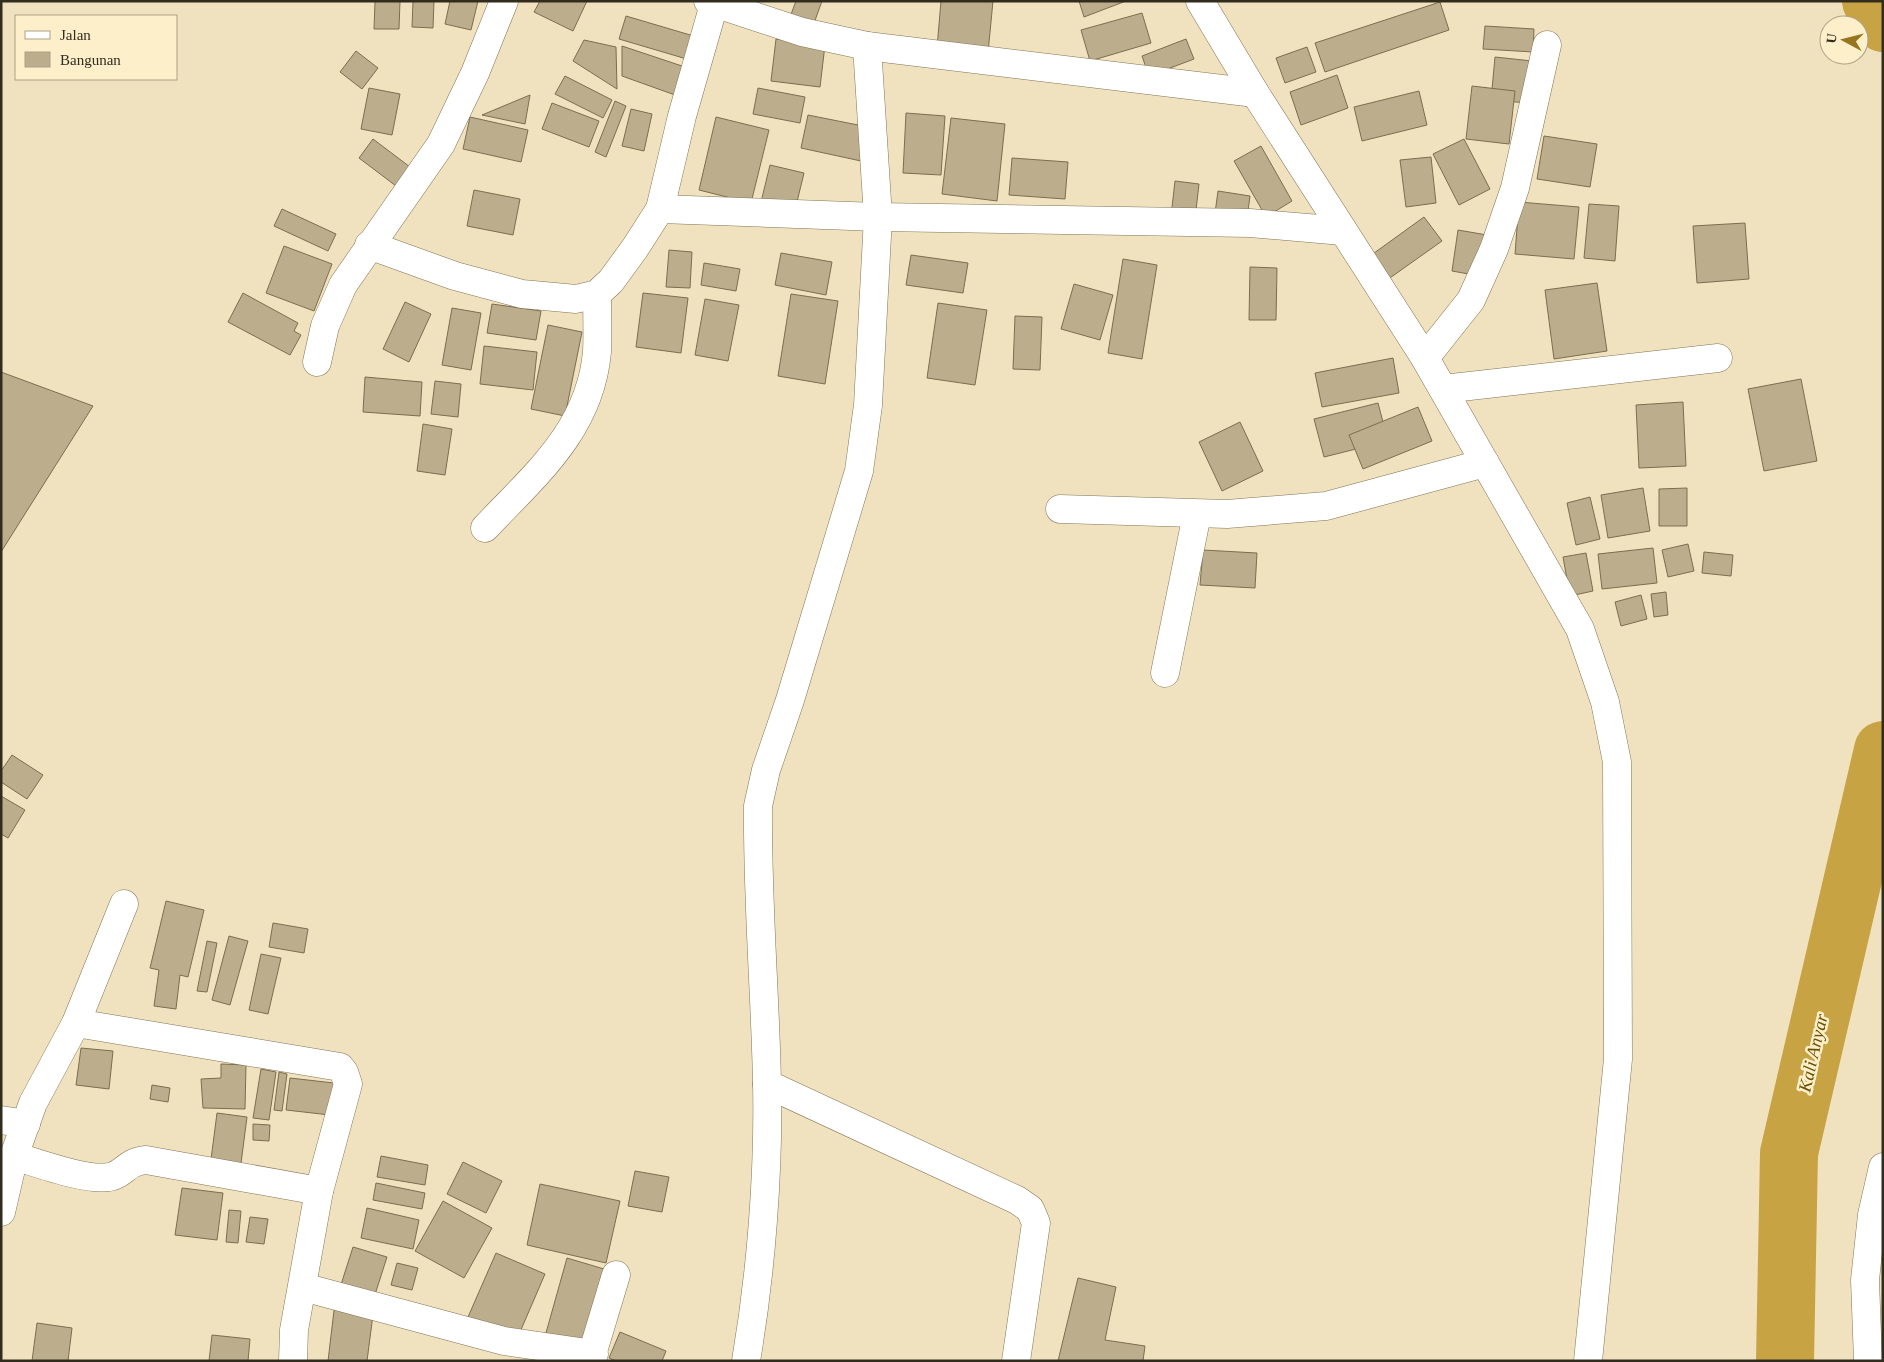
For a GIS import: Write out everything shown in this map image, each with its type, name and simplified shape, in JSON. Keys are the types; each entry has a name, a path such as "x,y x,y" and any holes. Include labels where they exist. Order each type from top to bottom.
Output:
{"street":[{"path":"317,362 325,326 343,285 441,144 475,73 504,1"},
{"path":"1200,1 1255,93 1425,358 1486,463 1580,629 1605,702 1617,762 1618,1059 1588,1361"},
{"path":"369,245 455,276 522,294 576,299 597,294 611,281 660,209 712,2 802,32 867,46 1255,93"},
{"path":"746,1361 752,1322 764,1195 767,1084 758,806 766,770 796,681 859,471 868,405 878,217 867,46"},
{"path":"1425,358 1471,300 1494,249 1515,188 1547,46"},
{"path":"660,209 878,217 1250,223 1343,232"},
{"path":"485,528 554,455 570,432 583,408 597,352 597,294"},
{"path":"1443,389 1718,358"},
{"path":"1060,509 1197,514 1326,506 1486,463"},
{"path":"1165,673 1197,514"},
{"path":"1,1212 14,1156 14,1122 48,1071 76,1023 124,904"},
{"path":"76,1023 340,1067 344,1072 348,1084 319,1191 294,1330 293,1361"},
{"path":"767,1084 1018,1200 1030,1209 1036,1224 1016,1361"},
{"path":"14,1156 95,1178 111,1177 133,1161 146,1160 319,1191"},
{"path":"1868,1361 1865,1280 1872,1215 1883,1167"},
{"path":"303,1288 504,1341 592,1357 616,1275"}],"building":[{"path":"375,1 400,1 399,29 374,29"},
{"path":"413,1 434,1 433,28 412,27"},
{"path":"450,1 478,1 471,30 445,24"},
{"path":"540,1 587,1 573,31 534,12"},
{"path":"796,1 822,1 813,26 790,17"},
{"path":"941,1 993,1 988,53 937,48"},
{"path":"1079,1 1126,1 1084,17"},
{"path":"1440,2 1449,30 1325,72 1315,43"},
{"path":"1142,13 1151,43 1090,61 1081,30"},
{"path":"626,16 697,37 690,60 619,39"},
{"path":"1485,26 1534,29 1533,52 1483,49"},
{"path":"776,39 825,45 820,87 771,81"},
{"path":"1186,39 1194,59 1149,76 1142,56"},
{"path":"584,40 616,47 617,89 573,61"},
{"path":"622,46 685,67 675,95 622,76"},
{"path":"1307,47 1316,72 1285,83 1276,58"},
{"path":"356,51 378,68 362,89 340,72"},
{"path":"1495,57 1532,61 1528,103 1491,100"},
{"path":"1337,75 1348,108 1301,125 1290,92"},
{"path":"565,76 612,100 603,118 555,94"},
{"path":"1472,86 1515,91 1509,144 1466,139"},
{"path":"369,88 400,94 392,135 361,129"},
{"path":"758,88 805,97 800,123 753,114"},
{"path":"1419,91 1427,125 1362,141 1354,107"},
{"path":"530,95 525,124 482,115"},
{"path":"615,101 626,106 606,157 595,152"},
{"path":"552,103 599,121 589,147 542,129"},
{"path":"631,109 652,114 644,151 622,146"},
{"path":"906,113 945,116 941,175 903,173"},
{"path":"808,115 868,127 861,161 801,148"},
{"path":"470,117 528,130 521,162 463,149"},
{"path":"716,117 769,130 751,203 699,190"},
{"path":"951,118 1005,124 997,201 942,194"},
{"path":"1544,136 1597,144 1590,187 1537,179"},
{"path":"373,139 418,173 404,192 359,158"},
{"path":"1464,139 1490,189 1459,205 1433,154"},
{"path":"1261,146 1292,201 1266,217 1234,161"},
{"path":"1431,157 1436,203 1406,207 1400,160"},
{"path":"1012,158 1068,162 1065,199 1009,195"},
{"path":"770,165 804,173 795,210 761,202"},
{"path":"1175,181 1199,184 1195,219 1171,216"},
{"path":"474,190 520,199 513,235 467,226"},
{"path":"1218,191 1250,196 1247,218 1215,213"},
{"path":"1519,202 1579,207 1574,259 1515,254"},
{"path":"1589,204 1619,206 1615,261 1584,258"},
{"path":"282,209 336,234 328,251 274,226"},
{"path":"1424,217 1442,241 1387,280 1370,256"},
{"path":"1745,223 1749,279 1697,283 1693,226"},
{"path":"1458,230 1487,235 1480,276 1452,271"},
{"path":"284,246 332,264 314,311 266,293"},
{"path":"669,250 692,252 690,288 666,287"},
{"path":"781,253 832,262 826,295 775,285"},
{"path":"911,255 968,263 963,293 906,285"},
{"path":"1123,259 1157,265 1142,359 1108,353"},
{"path":"704,263 740,269 736,291 701,285"},
{"path":"1250,267 1277,268 1276,320 1249,320"},
{"path":"1597,283 1607,351 1554,359 1545,290"},
{"path":"1074,284 1113,295 1100,340 1061,329"},
{"path":"243,293 298,323 294,331 301,335 290,355 228,322"},
{"path":"643,293 688,298 681,353 636,347"},
{"path":"791,294 838,301 825,384 778,376"},
{"path":"705,299 739,305 728,361 695,355"},
{"path":"405,302 431,314 409,362 383,349"},
{"path":"938,303 987,310 975,385 927,378"},
{"path":"492,304 541,311 536,340 487,333"},
{"path":"452,308 481,313 471,370 442,365"},
{"path":"1015,316 1042,317 1040,370 1013,369"},
{"path":"548,325 582,332 565,416 531,409"},
{"path":"484,346 537,352 533,390 480,384"},
{"path":"1393,358 1399,393 1322,407 1315,373"},
{"path":"1,372 93,406 1,552"},
{"path":"365,377 422,382 420,416 363,412"},
{"path":"1801,379 1817,461 1764,471 1748,389"},
{"path":"435,381 461,384 458,417 431,414"},
{"path":"1683,402 1686,466 1639,468 1636,405"},
{"path":"1378,403 1388,441 1324,457 1314,419"},
{"path":"1418,407 1432,441 1363,469 1349,435"},
{"path":"1240,422 1263,471 1222,491 1199,442"},
{"path":"423,424 452,429 445,475 417,471"},
{"path":"1643,488 1650,531 1608,538 1601,495"},
{"path":"1687,488 1687,526 1659,526 1659,489"},
{"path":"1590,497 1600,539 1576,545 1567,503"},
{"path":"1688,544 1694,571 1668,577 1662,550"},
{"path":"1653,548 1657,583 1602,589 1598,554"},
{"path":"1203,550 1257,553 1255,588 1200,585"},
{"path":"1704,552 1733,555 1731,576 1702,573"},
{"path":"1586,553 1593,591 1570,596 1563,557"},
{"path":"1666,592 1668,615 1654,617 1651,594"},
{"path":"1641,595 1647,619 1621,626 1615,602"},
{"path":"12,755 43,775 27,799 1,782 1,771"},
{"path":"1,796 25,810 8,838 1,834"},
{"path":"166,901 204,910 188,977 180,975 176,1009 154,1006 159,970 150,968"},
{"path":"273,923 308,929 304,953 269,947"},
{"path":"229,936 248,941 230,1005 212,1000"},
{"path":"207,941 217,943 207,992 197,991"},
{"path":"261,954 281,958 268,1014 249,1010"},
{"path":"81,1048 113,1051 109,1089 76,1085"},
{"path":"221,1064 246,1065 245,1109 203,1108 201,1079 221,1078"},
{"path":"261,1069 276,1072 269,1120 253,1118"},
{"path":"279,1072 287,1074 282,1111 274,1110"},
{"path":"290,1078 334,1083 330,1115 286,1110"},
{"path":"152,1085 170,1088 168,1102 150,1099"},
{"path":"217,1113 247,1117 240,1171 210,1167"},
{"path":"253,1124 270,1125 269,1141 253,1140"},
{"path":"381,1156 428,1165 425,1185 377,1177"},
{"path":"463,1162 502,1181 486,1213 447,1194"},
{"path":"635,1171 669,1177 662,1212 628,1206"},
{"path":"376,1183 425,1193 422,1209 373,1200"},
{"path":"540,1184 620,1201 606,1263 527,1245"},
{"path":"182,1188 223,1193 217,1240 175,1235"},
{"path":"443,1201 492,1228 464,1278 415,1251"},
{"path":"367,1208 419,1220 413,1249 361,1238"},
{"path":"229,1210 241,1211 238,1243 226,1242"},
{"path":"250,1217 268,1219 264,1244 246,1242"},
{"path":"353,1247 387,1257 372,1304 338,1294"},
{"path":"496,1253 545,1274 517,1339 468,1317"},
{"path":"567,1258 604,1269 581,1351 544,1340"},
{"path":"397,1263 418,1268 412,1290 391,1285"},
{"path":"1078,1278 1116,1287 1105,1340 1145,1346 1143,1361 1058,1361"},
{"path":"335,1302 374,1307 367,1361 328,1361"},
{"path":"37,1323 72,1328 68,1361 32,1361"},
{"path":"620,1332 666,1351 662,1361 616,1361 609,1358"},
{"path":"212,1335 250,1339 248,1361 209,1361"}],"waterway":[{"name":"Kali Anyar","path":"1871,1 1883,23"},
{"name":"Kali Anyar","path":"1785,1361 1789,1153 1883,750"}]}
